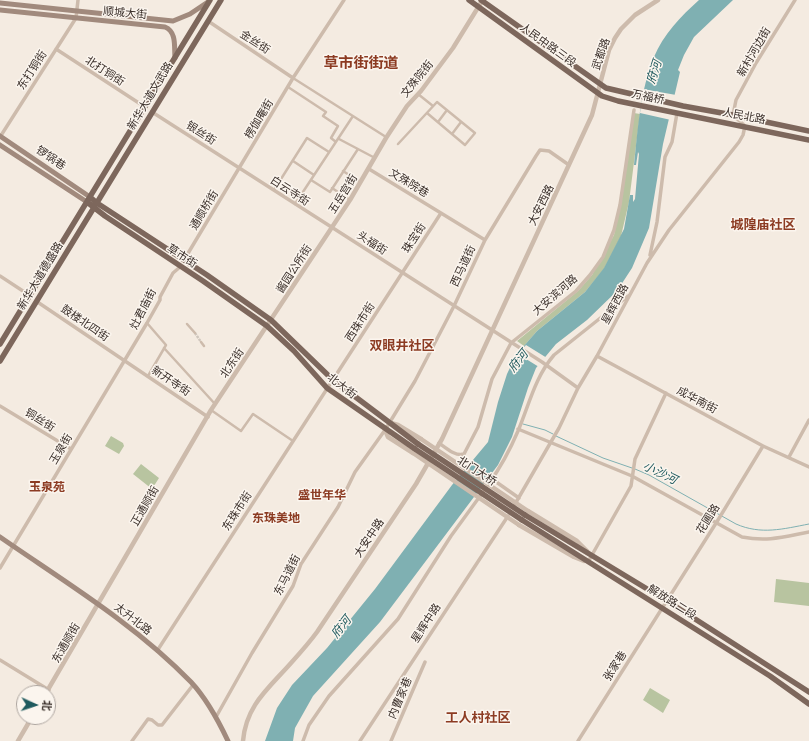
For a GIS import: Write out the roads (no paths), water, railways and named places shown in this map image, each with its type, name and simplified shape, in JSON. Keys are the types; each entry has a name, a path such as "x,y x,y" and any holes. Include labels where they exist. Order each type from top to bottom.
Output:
{"main road":[{"name":"新华大道文武路","path":"95,205 221,0"},
{"name":"人民中路三段","path":"469,0 598,94 608,99 618,101"},
{"name":"人民中路三段","path":"482,0 600,85 619,92"},
{"name":"顺城大街","path":"0,4 173,22 190,14 210,1"},
{"name":"新华大道文武路","path":"88,199 210,1"},
{"name":"顺城大街","path":"0,10 168,28 174,37 175,58"},
{"name":"万福桥","path":"619,92 683,106"},
{"name":"万福桥","path":"618,101 676,113"},
{"name":"人民北路","path":"683,106 809,131"},
{"name":"人民北路","path":"676,113 809,140"},
{"name":"锣锅巷","path":"0,137 88,199"},
{"name":"锣锅巷","path":"0,145 88,199"},
{"name":"草市街","path":"88,199 180,267 203,281 267,326"},
{"name":"新华大道德盛路","path":"0,344 88,199"},
{"name":"草市街","path":"95,205 184,260 271,320"},
{"name":"新华大道德盛路","path":"0,361 95,205"},
{"name":"北大街","path":"271,320 333,380 390,423 417,446"},
{"name":"北大街","path":"267,326 294,351 327,388 385,430 417,446"},
{"name":"北门大桥","path":"417,446 524,518"},
{"name":"解放路二段","path":"524,518 592,556 667,601 809,692"},
{"name":"解放路二段","path":"524,518 588,562 770,676 809,704"},
{"name":"太升北路","path":"0,537 98,605 157,651 193,685 216,717 228,741"}],"street":[{"path":"76,18 78,0"},
{"name":"楞伽庵街","path":"240,169 288,87 344,0"},
{"name":"文殊院街","path":"369,169 386,138 407,106 453,48 482,0"},
{"name":"武都路","path":"600,85 609,50 621,29 635,15 658,0"},
{"name":"新村河边街","path":"733,115 736,100 795,0"},
{"name":"东打铜街","path":"0,137 76,18"},
{"name":"金丝街","path":"208,21 294,78"},
{"name":"北打铜街","path":"56,49 144,107"},
{"path":"294,78 386,138"},
{"name":"大安西路","path":"491,330 570,166 592,114 600,85"},
{"path":"288,87 326,112 323,116 338,126 331,138 336,142"},
{"path":"418,94 433,106"},
{"path":"398,144 437,102 475,133 465,145 427,113"},
{"path":"438,122 447,110"},
{"name":"大安滨河路","path":"440,443 457,454 464,454 478,427 492,379 511,343 576,291 603,257 614,230 620,205 634,110"},
{"name":"银丝街","path":"152,112 240,169"},
{"path":"650,258 657,222 665,156 672,142 676,113"},
{"path":"733,115 745,126"},
{"path":"295,204 353,116"},
{"path":"452,134 461,122"},
{"name":"星辉西路","path":"508,516 552,441 578,388 650,258 669,230 739,142 743,135 745,126"},
{"path":"273,190 307,138 329,152"},
{"path":"339,139 375,158"},
{"path":"311,180 330,192 358,149"},
{"name":"西马道街","path":"390,423 415,381 454,306 485,240 540,150 549,151 570,166"},
{"path":"293,161 314,174"},
{"name":"白云寺街","path":"240,169 332,228"},
{"name":"通顺桥街","path":"184,260 240,169"},
{"name":"五岳宫街","path":"332,228 369,169"},
{"name":"文殊院巷","path":"369,169 485,240"},
{"path":"343,171 361,183"},
{"path":"332,188 350,200"},
{"name":"珠宝街","path":"402,273 441,214"},
{"name":"头福街","path":"332,228 544,364 578,388"},
{"name":"酱园公所街","path":"271,320 332,228"},
{"name":"灶君庙街","path":"125,361 160,300 160,296 173,273 180,267"},
{"name":"西珠市街","path":"333,380 402,273"},
{"path":"0,276 29,296"},
{"path":"303,741 309,725 329,696 398,619 451,536 492,479 507,454 519,428 544,364 630,295"},
{"name":"鼓楼北四街","path":"36,301 125,361"},
{"name":"北东街","path":"208,416 271,320"},
{"path":"147,323 166,345 148,376"},
{"path":"187,324 195,334"},
{"name":"大安中路","path":"243,741 255,704 266,689 295,659 317,632 416,484 440,443 491,330"},
{"path":"201,342 204,346"},
{"path":"164,348 215,404"},
{"name":"成华南街","path":"597,356 763,446 809,467"},
{"name":"新开寺街","path":"125,361 208,416"},
{"name":"玉泉街","path":"0,568 125,361"},
{"name":"东珠市街","path":"157,651 333,380"},
{"path":"588,562 631,486 635,459 666,394"},
{"name":"铜丝街","path":"0,406 71,449"},
{"path":"211,410 241,431 253,414 293,441"},
{"name":"正通顺街","path":"98,605 208,416"},
{"path":"789,457 809,420"},
{"name":"东马道街","path":"216,717 252,653 293,586 301,564 338,507 355,472 390,423"},
{"path":"519,428 632,475 742,536 769,540 809,532"},
{"path":"417,446 524,518"},
{"name":"花圃路","path":"667,601 763,446"},
{"path":"492,479 519,498"},
{"name":"星辉中路","path":"360,741 508,516"},
{"name":"张家巷","path":"578,741 667,601"},
{"name":"东通顺街","path":"51,685 98,605"},
{"path":"0,660 39,685"},
{"name":"内曹家巷","path":"391,741 425,662"},
{"path":"132,741 148,719 152,720 158,726 162,725 193,685"},
{"path":"18,741 27,725"}],"water":[{"name":"府河","path":"699,0 733,0 694,37 678,70 680,72 663,144 649,228 632,268 617,291 587,320 556,344 536,368 512,437 498,465 380,622 313,696 295,728 293,741 265,741 277,708 292,685 327,648 375,589 452,485 488,442 507,374 516,355 537,331 585,292 604,268 624,229 630,195 633,195 633,202 635,199 638,152 636,165 634,165 640,110 649,70 662,41 667,34 679,19"}],"waterway":[{"name":"小沙河","path":"523,424 545,430 553,434"},
{"name":"小沙河","path":"556,436 603,458 632,468"},
{"name":"小沙河","path":"635,469 649,475 736,524 745,527 772,530 809,524"}],"tunnel":[{"path":"195,333 201,342"}],"district":[{"name":"草市街街道","path":"361,63"},
{"name":"城隍庙社区","path":"763,225"},
{"name":"双眼井社区","path":"402,346"},
{"name":"玉泉苑","path":"47,487"},
{"name":"盛世年华","path":"322,495"},
{"name":"东珠美地","path":"276,518"},
{"name":"工人村社区","path":"478,718"}]}
